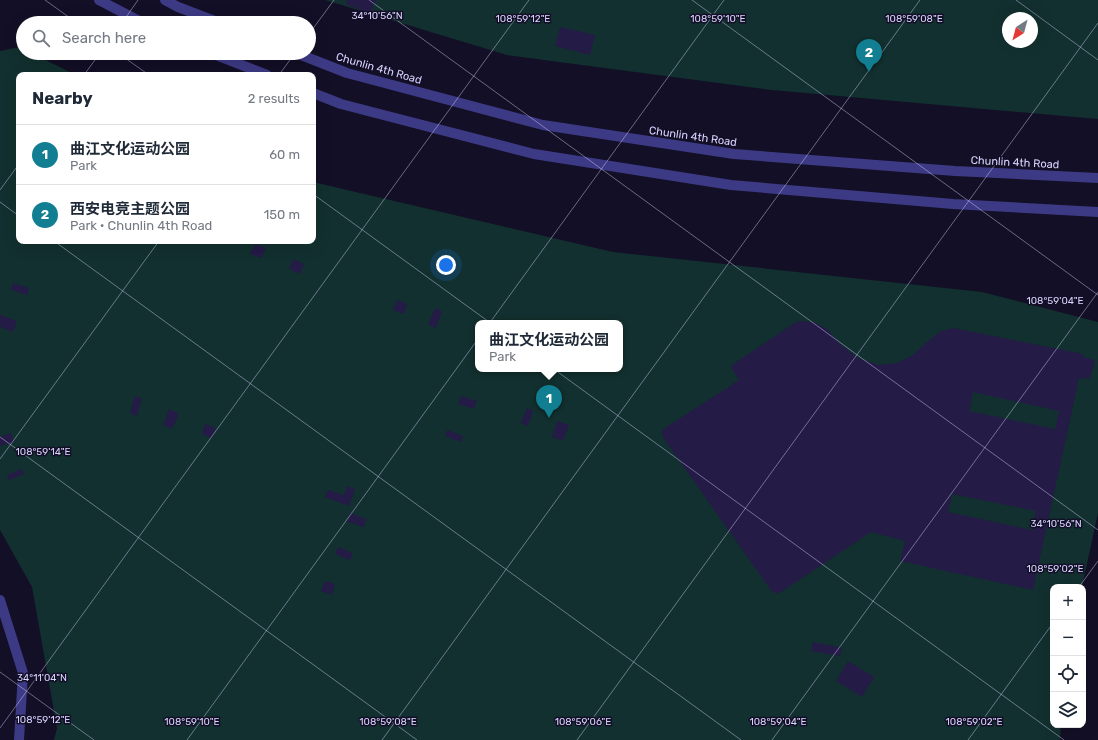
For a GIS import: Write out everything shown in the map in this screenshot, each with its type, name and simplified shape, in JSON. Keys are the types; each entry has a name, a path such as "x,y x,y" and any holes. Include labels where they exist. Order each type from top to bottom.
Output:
{"street":[{"path":"99,0 129,16"},
{"path":"165,0 178,7 202,16"},
{"path":"229,60 259,72"},
{"name":"Chunlin 4th Road","path":"314,60 347,73 558,128 734,154 955,171 1098,178"},
{"path":"316,94 341,104 534,154 731,185 953,204 1098,212"},
{"path":"0,600 23,673 19,740"}],"green space":[{"path":"325,0 1098,0 1098,119 772,90 507,55"},
{"path":"16,48 16,60 45,60 70,72 16,72 16,244 316,244 316,183 613,252 982,292 1098,322 1098,513 1083,584 1050,584 1050,728 1061,728 1060,740 54,740 57,728 32,587 0,530 0,51"}],"building":[{"path":"347,0 376,0 370,14 346,4"},
{"path":"560,27 595,35 590,55 555,46"},
{"path":"255,244 266,248 261,258 250,254"},
{"path":"293,259 304,264 300,274 289,269"},
{"path":"13,283 29,288 27,295 11,290"},
{"path":"397,300 407,304 404,314 393,310"},
{"path":"435,308 442,311 436,328 428,325"},
{"path":"1,315 17,321 13,332 0,327"},
{"path":"804,321 816,323 828,330 840,344 858,358 879,365 897,363 913,355 941,331 953,328 1083,354 1083,357 1095,360 1090,379 1079,378 1033,590 900,561 905,541 871,532 781,592 772,592 662,436 662,431 739,380 731,367 732,365 796,322","holes":["973,392 1059,411 1055,429 969,411","952,494 1036,511 1032,530 948,512"]},
{"path":"135,396 142,398 137,416 130,413"},
{"path":"461,396 477,401 474,409 458,404"},
{"path":"527,408 533,410 528,426 521,423"},
{"path":"169,409 179,414 172,429 163,425"},
{"path":"557,421 569,425 563,441 552,437"},
{"path":"205,424 216,428 212,438 202,434"},
{"path":"447,430 463,436 461,442 445,436"},
{"path":"11,433 14,442 0,446 0,437"},
{"path":"22,469 24,474 9,480 7,475"},
{"path":"347,486 355,489 349,506 325,497 328,490 344,495"},
{"path":"350,513 366,519 364,527 347,522"},
{"path":"338,547 353,553 350,560 335,554"},
{"path":"325,581 335,584 332,595 321,591"},
{"path":"813,642 842,648 840,656 811,651"},
{"path":"848,661 874,677 862,697 836,681"}],"place":[{"name":"西安电竞主题公园","path":"869,72"},
{"name":"曲江文化运动公园","path":"549,418"}]}
